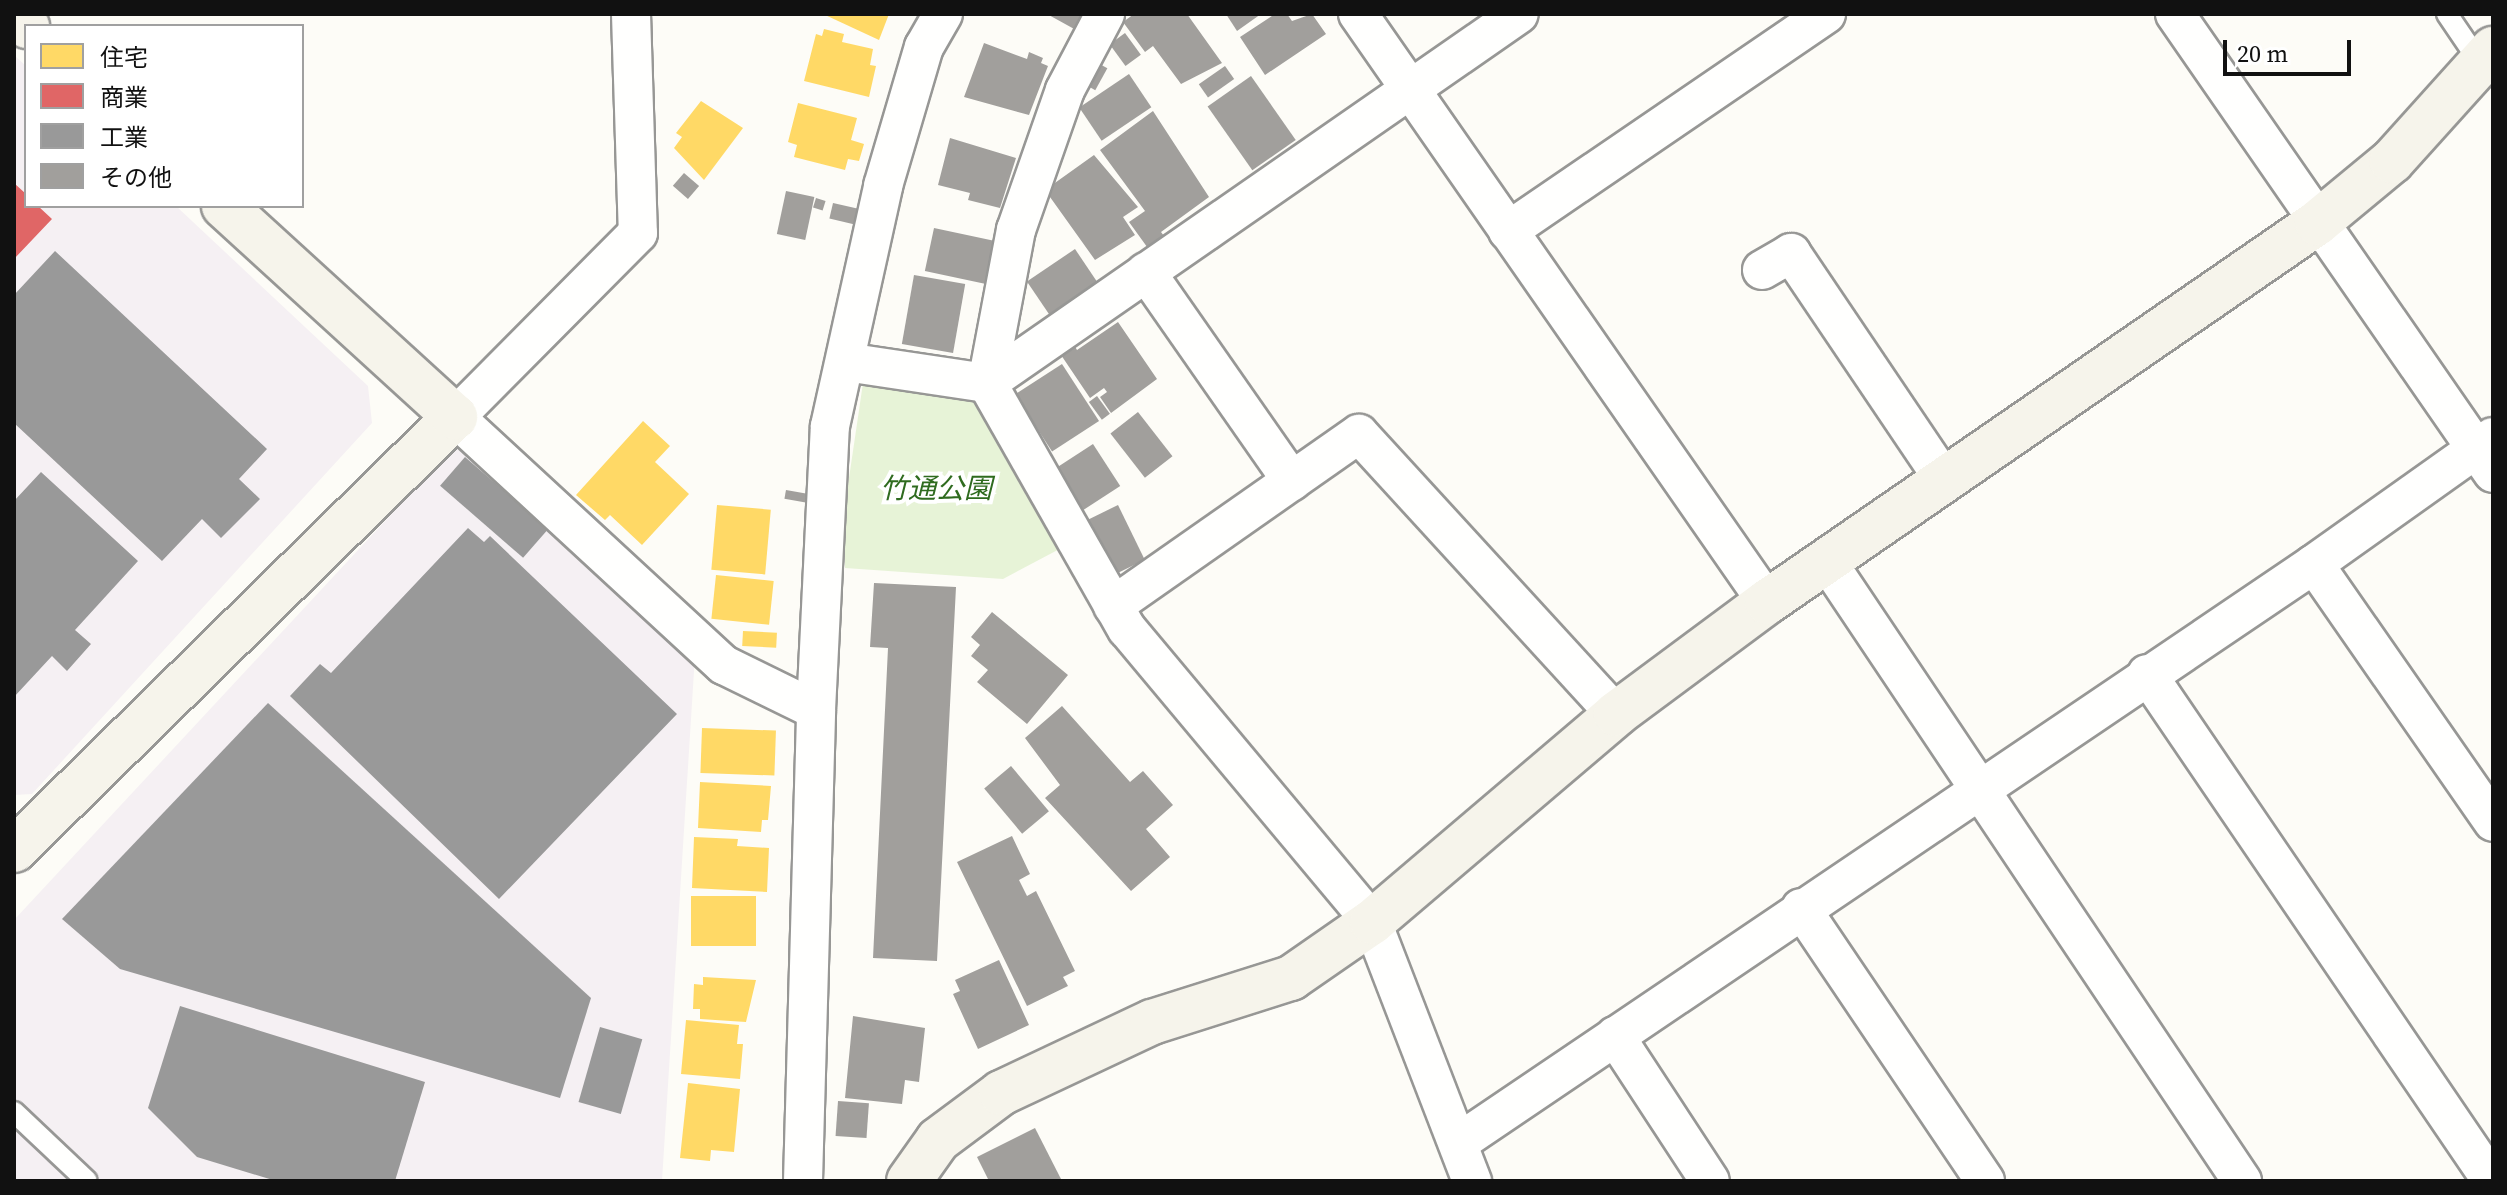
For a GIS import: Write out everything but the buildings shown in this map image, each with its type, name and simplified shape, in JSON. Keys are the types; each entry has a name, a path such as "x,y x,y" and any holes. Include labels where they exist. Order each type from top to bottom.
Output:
{"street":[{"path":"14,850 638,233 631,14"},
{"path":"803,1181 816,710 830,426 883,186 924,47 943,14"},
{"path":"1105,14 1065,90 1026,201 987,383 1127,629 1372,922 1472,1181"},
{"path":"1358,14 1767,602"},
{"path":"846,362 987,383 1519,14"},
{"path":"1508,231 1826,14"},
{"path":"1458,1143 2147,674 2487,453 2317,223 2175,14"},
{"path":"909,1181 938,1140 1001,1093 1152,1022 1291,978 1372,922 1616,714 1767,602 1828,563 2317,223 2392,161 2487,56"},
{"path":"226,208 724,665 816,710"},
{"path":"1790,252 1945,481"},
{"path":"1146,272 1292,481"},
{"path":"1113,606 1359,434 1616,714"},
{"path":"1828,563 2242,1181"},
{"path":"2314,564 2493,822"},
{"path":"2147,674 2492,1181"},
{"path":"1801,908 1985,1181"},
{"path":"1615,1036 1710,1181"}],"lane":[{"path":"2447,14 2487,56"},
{"path":"14,1112 87,1181"}],"shaded area":[{"path":"14,55 24,64 24,208 178,208 368,386 372,423 32,794 14,795"},
{"path":"468,444 695,655 662,1181 14,1181 14,920 453,448"}],"green space":[{"name":"竹通公園","path":"863,383 985,398 1069,544 1003,579 845,568 844,512"}]}
